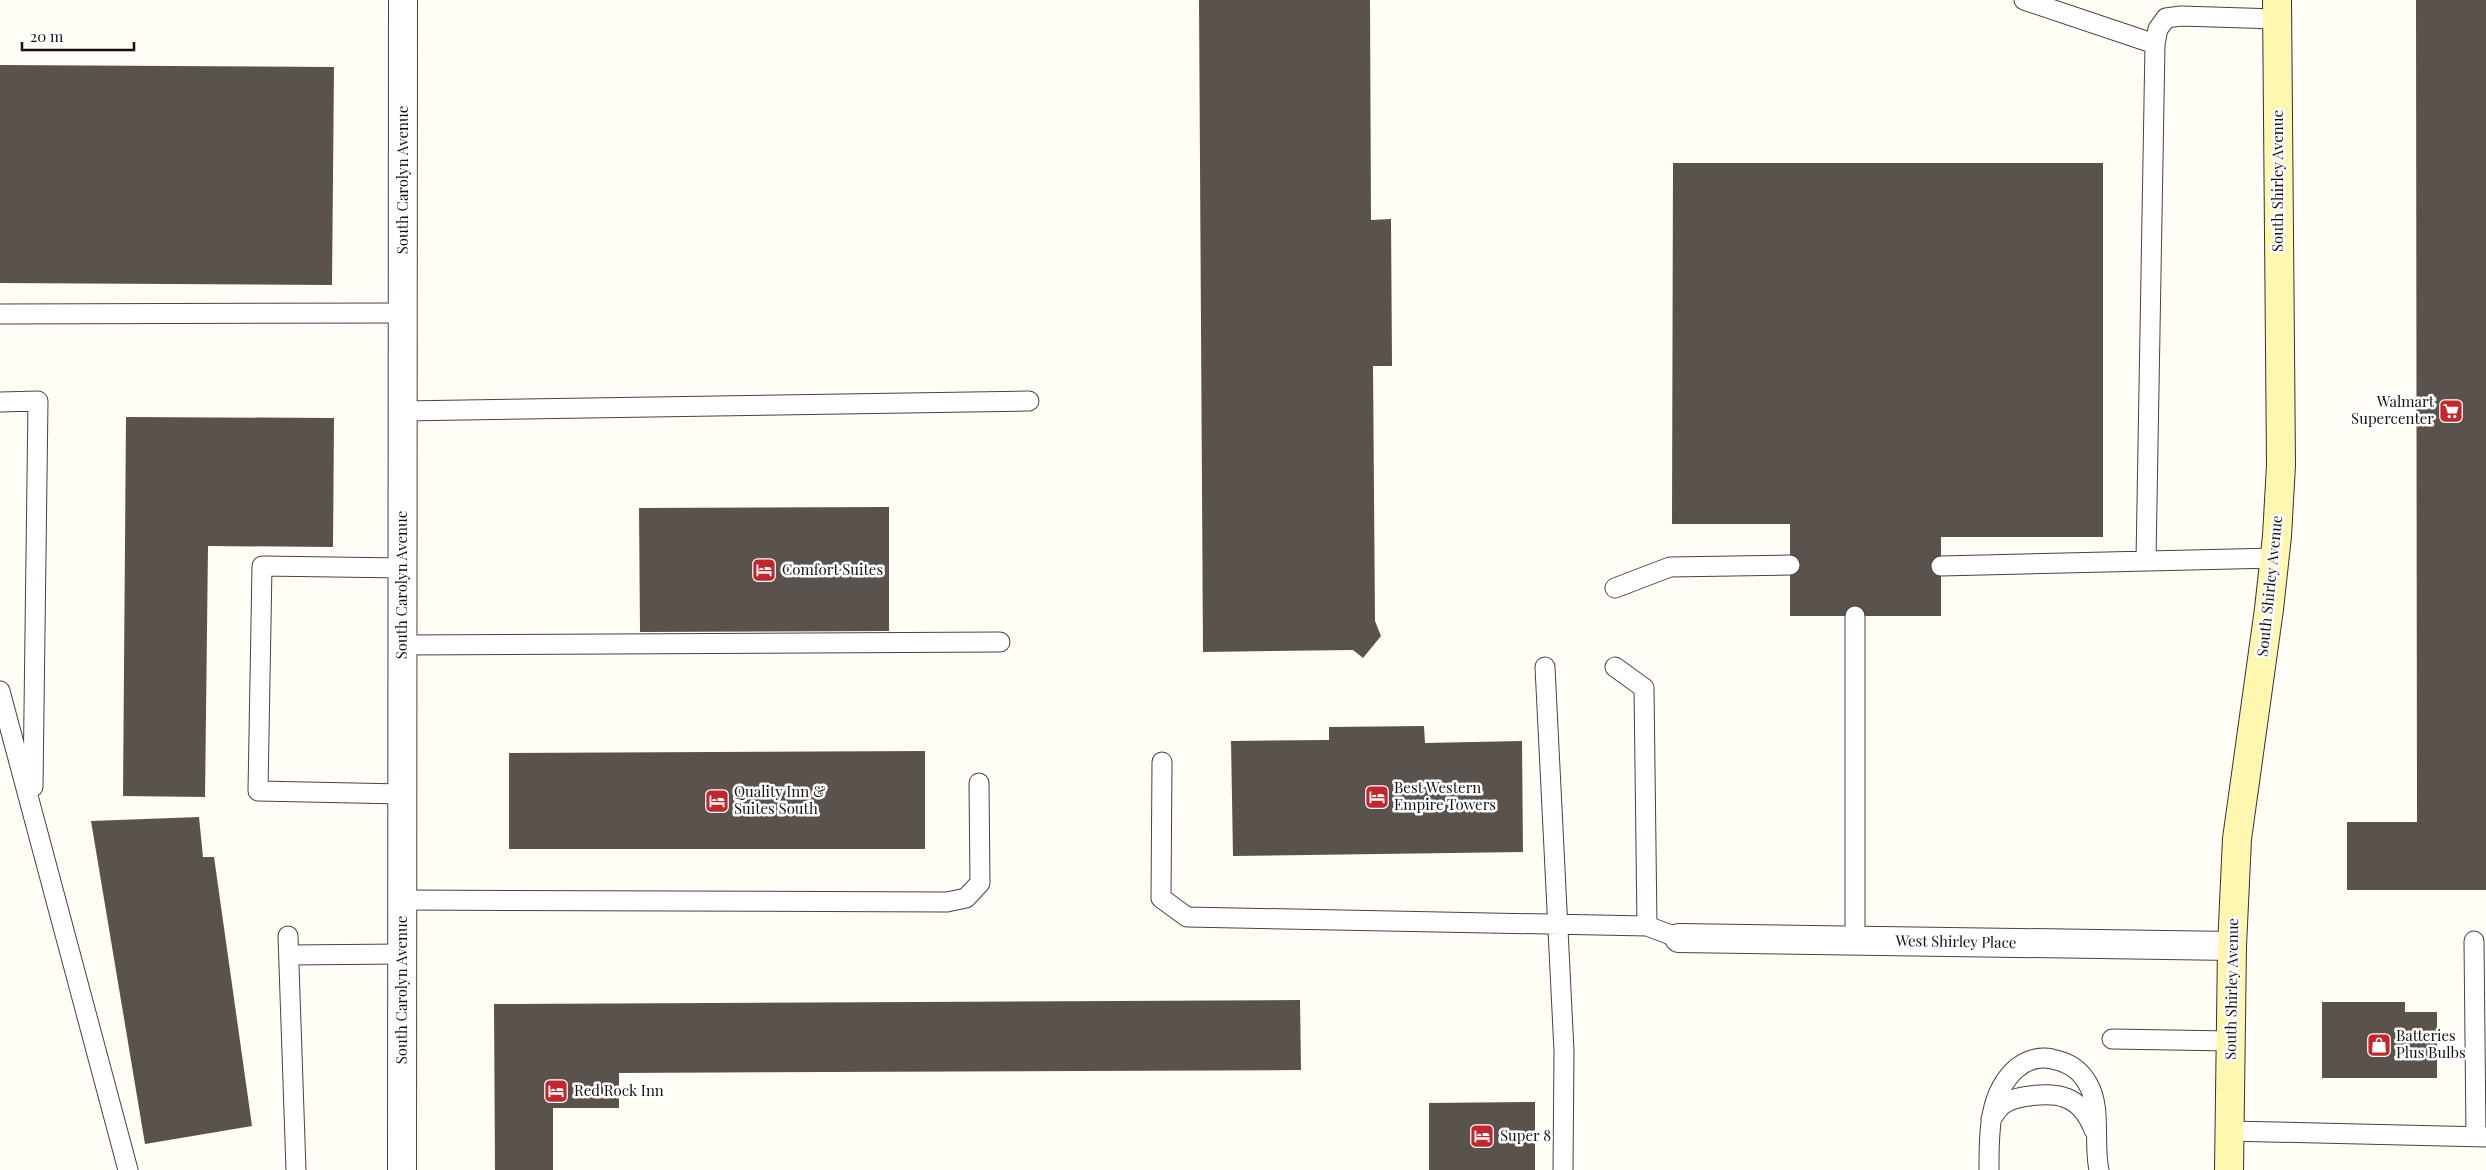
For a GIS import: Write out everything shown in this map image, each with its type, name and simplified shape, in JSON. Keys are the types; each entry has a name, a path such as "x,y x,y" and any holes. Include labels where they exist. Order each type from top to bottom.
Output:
{"street":[{"name":"South Carolyn Avenue","path":"402,1170 403,0"},
{"name":"South Shirley Avenue","path":"2229,1170 2232,946 2237,839 2275,558 2281,465 2277,10"},
{"name":"West Shirley Place","path":"1679,938 2232,946"}],"lane":[{"path":"2024,0 2154,44"},
{"path":"2146,561 2154,44 2158,29 2166,18 2277,10"},
{"path":"0,314 403,313"},
{"path":"0,402 38,401 33,811"},
{"path":"403,411 1029,401"},
{"path":"1940,566 2275,558"},
{"path":"1615,588 1670,567 1790,564"},
{"path":"402,794 258,791 262,566 403,568"},
{"path":"1855,616 1855,941"},
{"path":"402,646 1000,642"},
{"path":"1545,667 1564,1051 1564,1170"},
{"path":"1615,667 1644,688 1647,926"},
{"path":"0,691 128,1170"},
{"path":"1162,762 1161,898 1187,917 1647,926 1679,938"},
{"path":"402,900 947,902 966,898 980,884 979,782"},
{"path":"288,936 296,1170"},
{"path":"2229,1131 2481,1137 2474,941"},
{"path":"289,955 402,954"},
{"path":"2112,1039 2230,1041"},
{"path":"1989,1170 1990,1120 1997,1095 2005,1078 2024,1062 2045,1057 2063,1061 2080,1071 2089,1086 2095,1108 2095,1153 2099,1170"},
{"path":"1990,1120 2001,1105 2014,1098 2048,1096 2066,1098 2078,1106 2089,1117 2095,1131"}],"building":[{"path":"1199,0 1370,0 1371,220 1391,219 1392,366 1373,366 1375,621 1381,636 1363,658 1353,650 1203,652"},
{"name":"Walmart Supercenter","path":"2416,0 2486,0 2486,890 2347,890 2347,822 2417,822"},
{"path":"0,65 334,67 332,285 0,283"},
{"path":"1673,163 2103,163 2103,537 1941,537 1941,616 1790,616 1790,524 1672,524"},
{"path":"126,417 334,418 333,547 208,546 205,797 123,796"},
{"name":"Comfort Suites","path":"889,507 889,631 640,632 639,508"},
{"name":"Best Western Empire Towers","path":"1424,726 1425,743 1522,741 1523,852 1233,856 1231,741 1329,740 1329,727"},
{"name":"Quality Inn & Suites South","path":"925,751 925,849 509,849 509,753"},
{"path":"199,817 203,857 214,857 252,1126 145,1144 91,821"},
{"name":"Red Rock Inn","path":"1300,1000 1301,1070 619,1073 619,1108 553,1108 553,1170 495,1170 494,1004"},
{"name":"Batteries Plus Bulbs","path":"2322,1002 2405,1002 2405,1012 2437,1012 2437,1078 2322,1078"},
{"name":"Super 8","path":"1535,1102 1535,1170 1429,1170 1429,1103"}],"place":[{"name":"Walmart Supercenter","path":"2451,411"},
{"name":"Comfort Suites","path":"764,570"},
{"name":"Best Western Empire Towers","path":"1377,797"},
{"name":"Quality Inn & Suites South","path":"717,801"},
{"name":"Batteries Plus Bulbs","path":"2379,1045"},
{"name":"Red Rock Inn","path":"556,1091"},
{"name":"Super 8","path":"1482,1136"}]}
